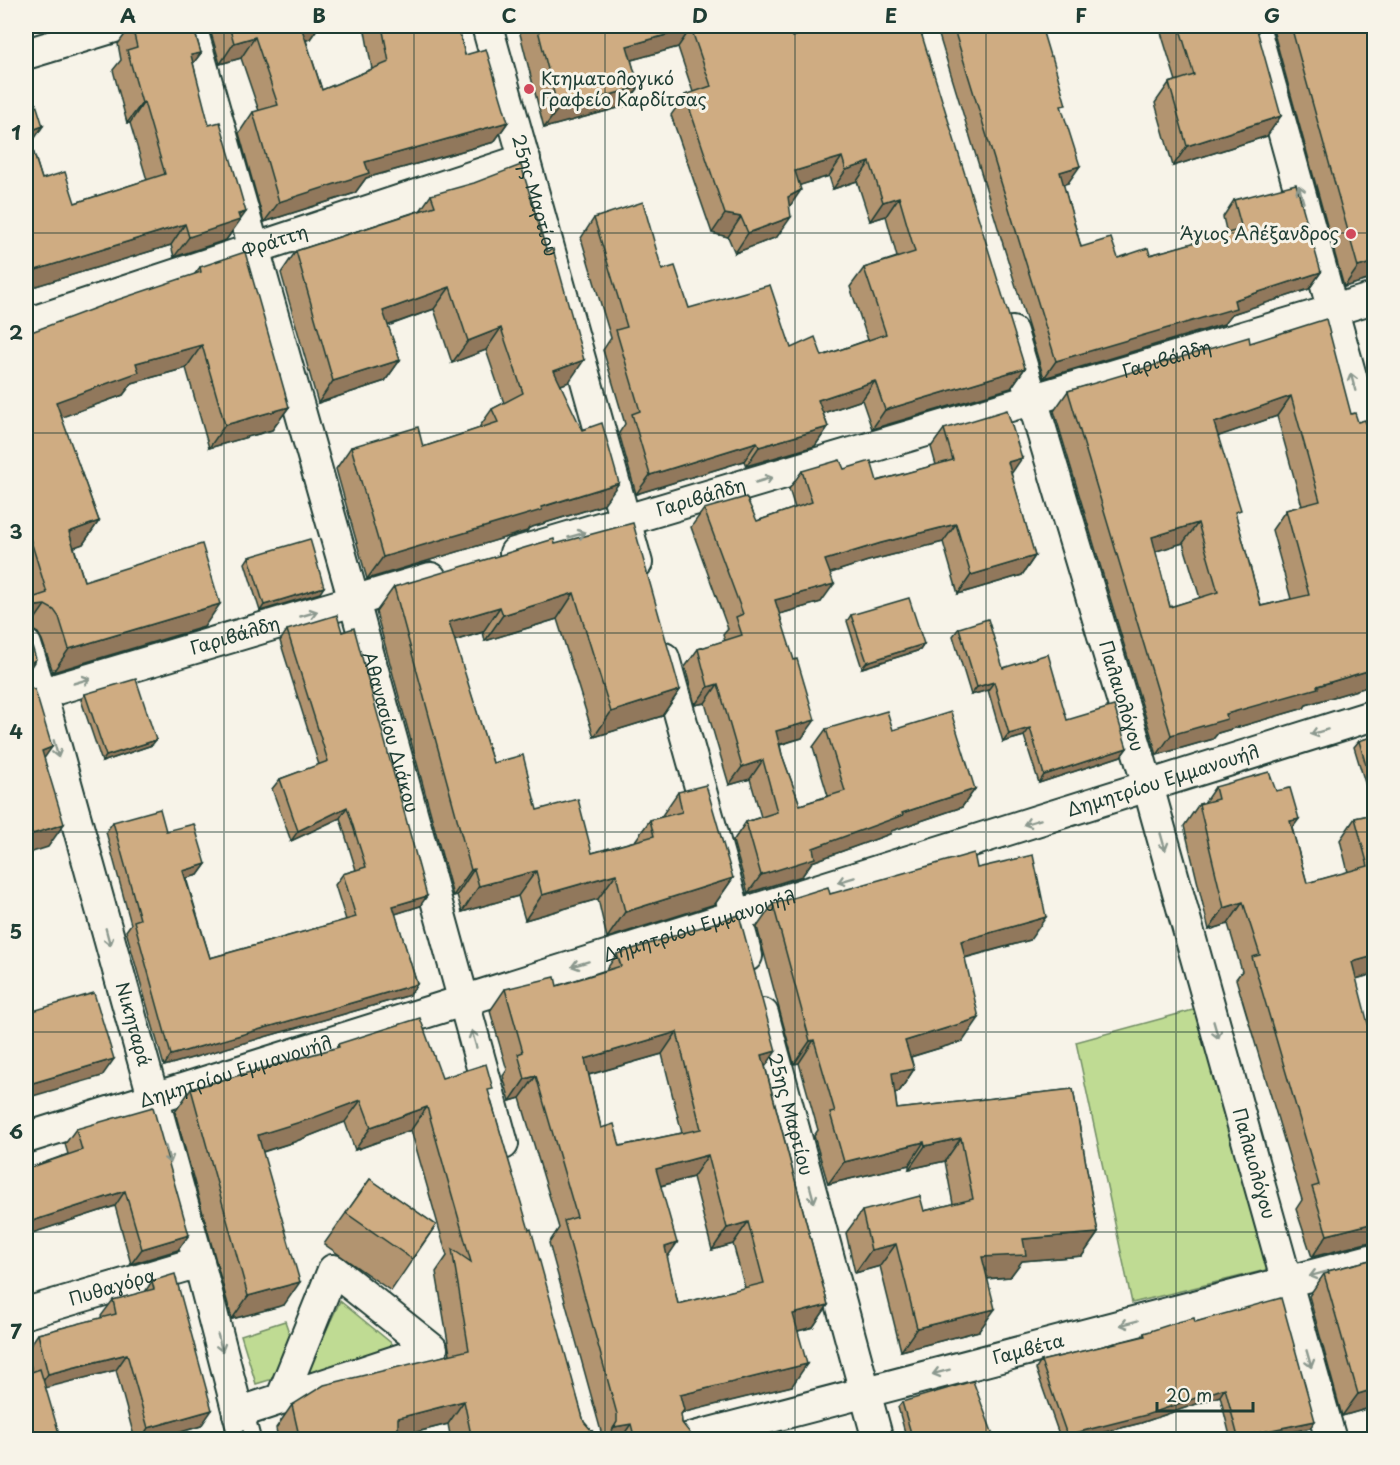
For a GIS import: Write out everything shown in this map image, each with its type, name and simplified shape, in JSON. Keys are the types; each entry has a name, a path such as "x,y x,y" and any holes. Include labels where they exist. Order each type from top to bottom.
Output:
{"street":[{"path":"26,54 118,26"},
{"name":"Αθανασίου Διάκου","path":"191,26 354,601 511,1174"},
{"name":"25ης Μαρτίου","path":"487,26 645,588"},
{"path":"1254,26 1374,459"},
{"name":"Φράττη","path":"26,324 525,159"},
{"name":"Γαριβάλδη","path":"490,561 1334,312 1374,298"},
{"name":"Παλαιολόγου","path":"1006,311 1148,786 1331,1440"},
{"name":"Γαριβάλδη","path":"33,695 456,571"},
{"name":"25ης Μαρτίου","path":"657,633 878,1440"},
{"name":"Νικηταρά","path":"26,645 33,695 153,1098 199,1262 238,1431"},
{"name":"Δημητρίου Εμμανουήλ","path":"26,1138 1374,715"},
{"name":"Γαμβέτα","path":"683,1440 1374,1259"},
{"name":"Πυθαγόρα","path":"26,1313 199,1262"},
{"path":"238,1431 281,1399 432,1349 333,1270 281,1399"}],"green space":[{"path":"1204,1007 1278,1267 1132,1303 1076,1042"},
{"path":"340,1301 401,1351 309,1382 306,1374"},
{"path":"285,1321 294,1347 283,1376 256,1384 241,1335"}],"building":[{"path":"132,26 193,26 201,53 191,55 209,125 220,122 246,212 238,214 240,220 189,237 185,224 26,273 26,72 43,126 27,132 42,179 65,172 75,203 165,174 127,50 137,47"},
{"path":"229,26 301,26 322,90 389,62 382,26 458,26 465,55 486,49 508,122 365,162 369,173 279,202 253,112 278,105 255,37 234,43"},
{"path":"537,26 789,26 792,37 826,26 919,26 1025,368 885,410 875,381 818,400 828,427 759,447 757,442 650,475 632,414 640,411 616,330 627,327 594,218 643,202 662,270 675,266 689,308 770,285 791,348 815,337 822,356 886,334 864,268 915,252 899,197 883,202 870,162 846,170 842,157 795,171 801,190 788,197 791,217 748,233 741,217 725,214 685,95 711,86 691,28 627,46 639,87 558,109"},
{"path":"953,26 1041,26 1066,105 1061,106 1080,166 1060,172 1081,247 1111,238 1118,258 1148,248 1150,255 1242,229 1234,200 1296,184 1321,272 1234,300 1236,308 1056,361"},
{"path":"1179,26 1256,26 1281,116 1187,146 1169,83 1194,75"},
{"path":"1291,26 1374,26 1374,262 1358,267"},
{"path":"521,165 547,252 553,249 584,360 554,371 582,430 602,423 619,483 541,507 542,510 383,557 351,447 418,427 423,447 498,422 492,409 523,393 501,328 468,341 450,287 383,311 400,360 333,381 296,251 435,206 431,195 474,183"},
{"path":"245,252 289,407 225,425 202,345 136,363 139,372 56,402 99,521 69,532 84,581 202,544 220,604 69,649 59,617 54,610 45,605 36,606 29,611 26,618 26,600 47,593 26,525 26,334 201,272 200,267"},
{"path":"1326,319 1351,414 1355,413 1358,422 1365,420 1374,449 1374,669 1317,686 1318,688 1226,714 1227,719 1171,735 1068,391 1249,337 1250,343","holes":["1291,396 1320,501 1286,510 1309,595 1261,606 1235,512 1241,510 1214,423","1198,523 1218,592 1170,607 1152,537"]},
{"path":"1007,410 1022,458 1008,462 1035,556 971,575 956,524 825,560 834,584 775,600 794,660 797,659 815,720 776,731 800,805 845,791 826,729 887,711 893,730 951,712 975,789 902,813 903,815 813,848 815,858 761,875 746,822 777,812 763,760 742,767 718,684 708,687 698,649 742,635 736,617 743,614 704,509 746,497 757,521 812,502 802,471 840,460 844,469 871,461 877,481 953,460 944,429"},
{"path":"633,523 680,690 611,712 574,593 503,615 500,607 449,622 493,763 523,755 537,810 578,799 592,853 654,836 650,820 682,812 678,792 706,785 733,878 625,912 616,874 542,895 536,871 479,886 474,869 471,870 394,587 554,539 555,544"},
{"path":"310,539 324,587 264,605 249,557"},
{"path":"909,598 924,644 867,662 851,615"},
{"path":"337,615 342,632 354,628 427,896 393,906 417,984 171,1055 134,921 140,919 113,822 160,809 166,831 194,824 206,864 183,871 210,958 356,917 343,874 366,867 347,807 298,831 280,779 328,761 287,630"},
{"path":"988,619 1003,668 1048,654 1067,720 1114,706 1127,748 1044,775 1030,728 1009,734 994,682 977,687 959,628"},
{"path":"26,627 36,659 29,664 26,670"},
{"path":"26,679 30,687 35,690 52,747 42,751 64,824 26,836"},
{"path":"136,679 156,740 106,756 85,694"},
{"path":"1374,736 1374,793 1359,741"},
{"path":"1269,772 1276,791 1290,788 1299,819 1290,821 1307,883 1368,866 1355,818 1374,814 1374,956 1352,962 1374,1047 1374,1223 1327,1235 1312,1187 1319,1185 1252,957 1260,955 1243,902 1224,908 1199,804 1218,799 1215,787"},
{"path":"974,853 977,868 1033,855 1046,917 961,941 979,1018 905,1041 914,1069 892,1073 897,1109 1073,1089 1098,1233 1023,1239 1026,1255 982,1257 995,1309 917,1328 896,1244 871,1250 862,1211 920,1196 924,1211 973,1199 961,1138 925,1146 924,1142 844,1162 830,1113 835,1112 814,1040 810,1041 773,904 828,887 830,894"},
{"path":"739,915 776,1051 762,1055 828,1305 793,1314 807,1364 680,1395 684,1410 681,1414 682,1423 690,1433 692,1440 635,1440 631,1424 614,1427 617,1414 564,1221 577,1217 536,1076 525,1079 518,1054 523,1052 505,989 555,977 557,986 621,966 617,954","holes":["677,1032 701,1129 620,1146 614,1124 601,1128 585,1059","708,1155 727,1228 748,1222 764,1283 678,1304 665,1247 677,1243 656,1169"]},
{"path":"94,993 114,1059 26,1085 26,1013"},
{"path":"420,1018 442,1078 486,1064 493,1089 488,1090 529,1230 531,1229 584,1422 592,1431 554,1440 472,1440 464,1401 398,1418 398,1432 364,1440 300,1440 292,1405 324,1385 469,1350 452,1249 471,1262 427,1107 371,1127 361,1100 258,1135 300,1282 248,1296 191,1089 339,1047 338,1044"},
{"path":"153,1107 189,1235 142,1249 125,1191 29,1222 26,1210 26,1169 82,1150 76,1129"},
{"path":"370,1179 436,1225 412,1259 346,1213"},
{"path":"1374,1259 1374,1389 1358,1394 1324,1274"},
{"path":"175,1274 212,1410 148,1428 127,1354 48,1374 38,1334 116,1314 113,1300 154,1289 152,1281"},
{"path":"1281,1298 1315,1421 1238,1437 1225,1388 1146,1415 1067,1435 1041,1361 1145,1336 1144,1333 1178,1322 1194,1318 1195,1322"},
{"path":"40,1369 61,1440 26,1440 26,1374"},
{"path":"973,1381 995,1440 913,1440 902,1402"},
{"path":"243,1431 245,1440 230,1440"}],"place":[{"name":"Κτηματολογικό Γραφείο Καρδίτσας","path":"529,89"},
{"name":"Άγιος Αλέξανδρος","path":"1351,234"}]}
